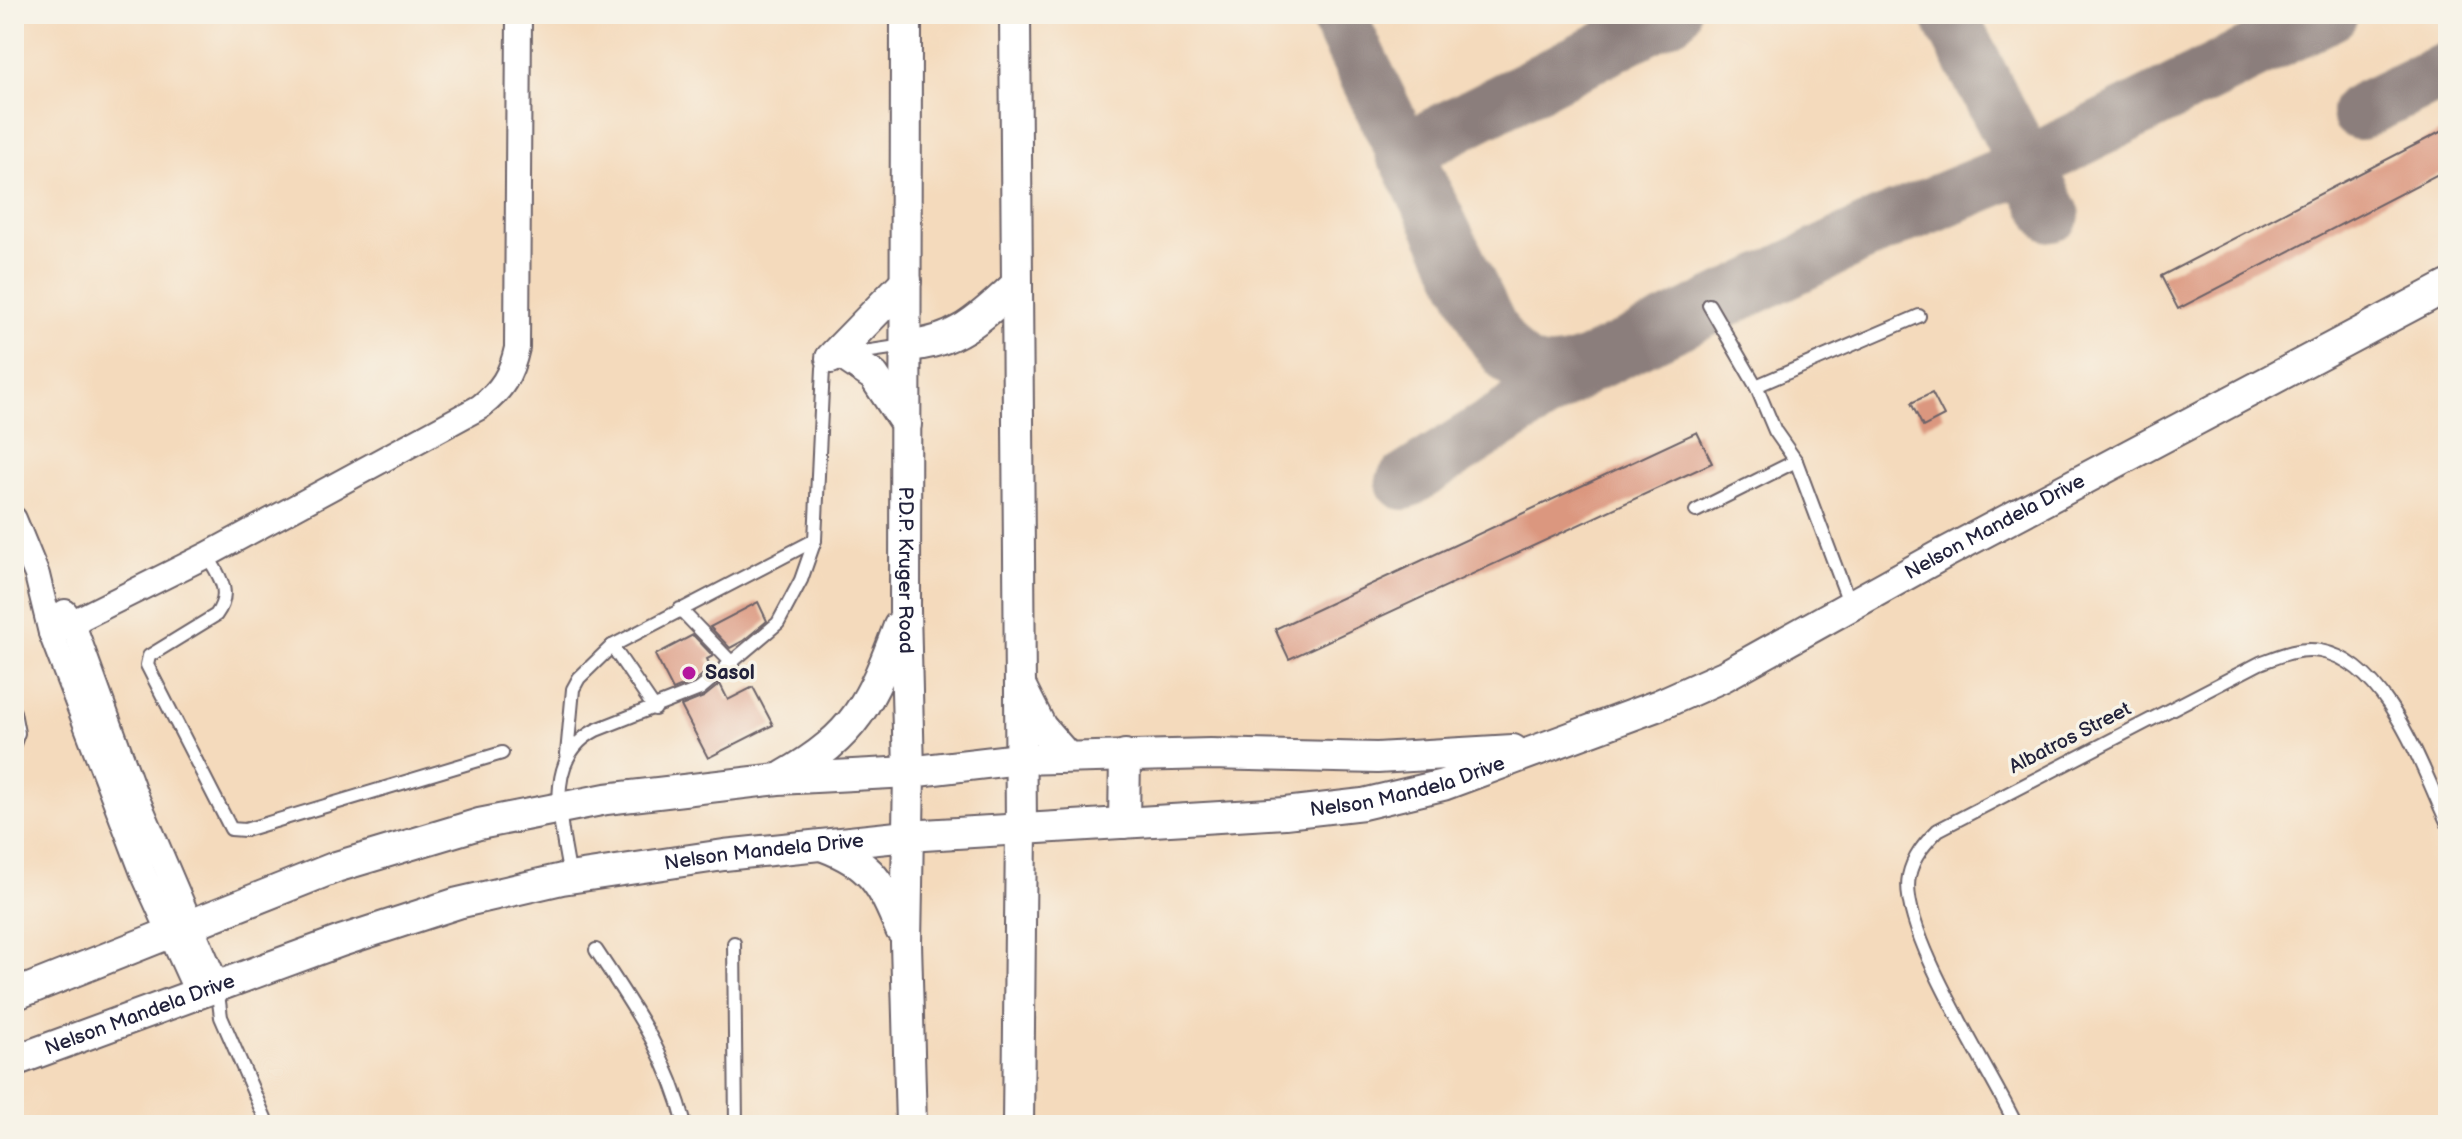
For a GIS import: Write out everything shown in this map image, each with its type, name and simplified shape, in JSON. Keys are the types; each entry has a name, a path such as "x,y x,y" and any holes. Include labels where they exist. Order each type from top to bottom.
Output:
{"street":[{"path":"62,628 207,555 480,407 499,393 512,373 518,324 515,259 519,14"},
{"name":"P.D.P. Kruger Road","path":"906,14 905,610 909,772 906,943 911,1125"},
{"path":"1015,14 1021,827 1018,1125"},
{"path":"906,281 837,356 874,376 906,424"},
{"path":"906,346 955,337 1015,286"},
{"name":"Nelson Mandela Drive","path":"14,1061 207,989 458,903 570,878 907,836 1363,804 1443,785 1672,699 1780,647 1945,553 2448,286"},
{"path":"14,519 62,628 179,927 207,989"},
{"path":"778,779 821,754 859,715 876,689 905,610"},
{"path":"1018,682 1041,727 1067,757"},
{"name":"Nelson Mandela Drive","path":"14,995 179,927 401,846 479,824 606,799 778,779 909,772 1019,759 1125,755 1377,758 1535,748"},
{"path":"1124,823 1125,755"},
{"path":"821,845 844,854 872,872 889,901 906,943"}],"lane":[{"path":"1709,305 1756,386 1775,431 1796,461 1851,607"},
{"path":"1756,386 1919,316"},
{"path":"567,754 588,734 700,689 778,623 801,580 815,540 823,368 837,356 906,346"},
{"path":"1696,511 1796,461"},
{"path":"570,878 558,809 573,689 579,678 612,646 815,540"},
{"path":"207,555 222,581 226,595 223,606 216,615 149,656 147,665 231,829 245,830 502,753"},
{"path":"680,609 733,664"},
{"path":"612,646 655,709"},
{"name":"Albatros Street","path":"2016,1125 1931,961 1911,910 1909,876 1915,857 1938,830 2260,663 2289,652 2319,651 2355,667 2385,699 2448,824"},
{"path":"14,712 18,733 14,744"},
{"path":"734,943 736,1125"},
{"path":"596,950 658,1045 676,1089 685,1125"},
{"path":"207,989 268,1125"},
{"path":"207,989 221,1017"}],"building":[{"path":"2448,128 2448,169 2178,309 2161,276"},
{"path":"1932,393 1944,416 1923,427 1911,403"},
{"path":"1697,432 1712,463 1289,659 1275,629"},
{"path":"758,602 767,621 730,648 710,627"},
{"path":"693,635 713,656 707,659 711,668 695,681 673,690 655,655"},
{"path":"720,684 728,700 753,687 773,725 708,758 681,706 704,697"}],"taxiway":[{"path":"1337,14 1492,332 1511,357 1531,371 1542,374 1585,367 1880,226 2027,165 2330,14"},
{"path":"1403,152 1672,14"},
{"path":"1948,14 2052,214"},
{"path":"2359,112 2448,69"},
{"path":"1404,482 1585,367"}],"place":[{"name":"Sasol","path":"689,673"}]}
